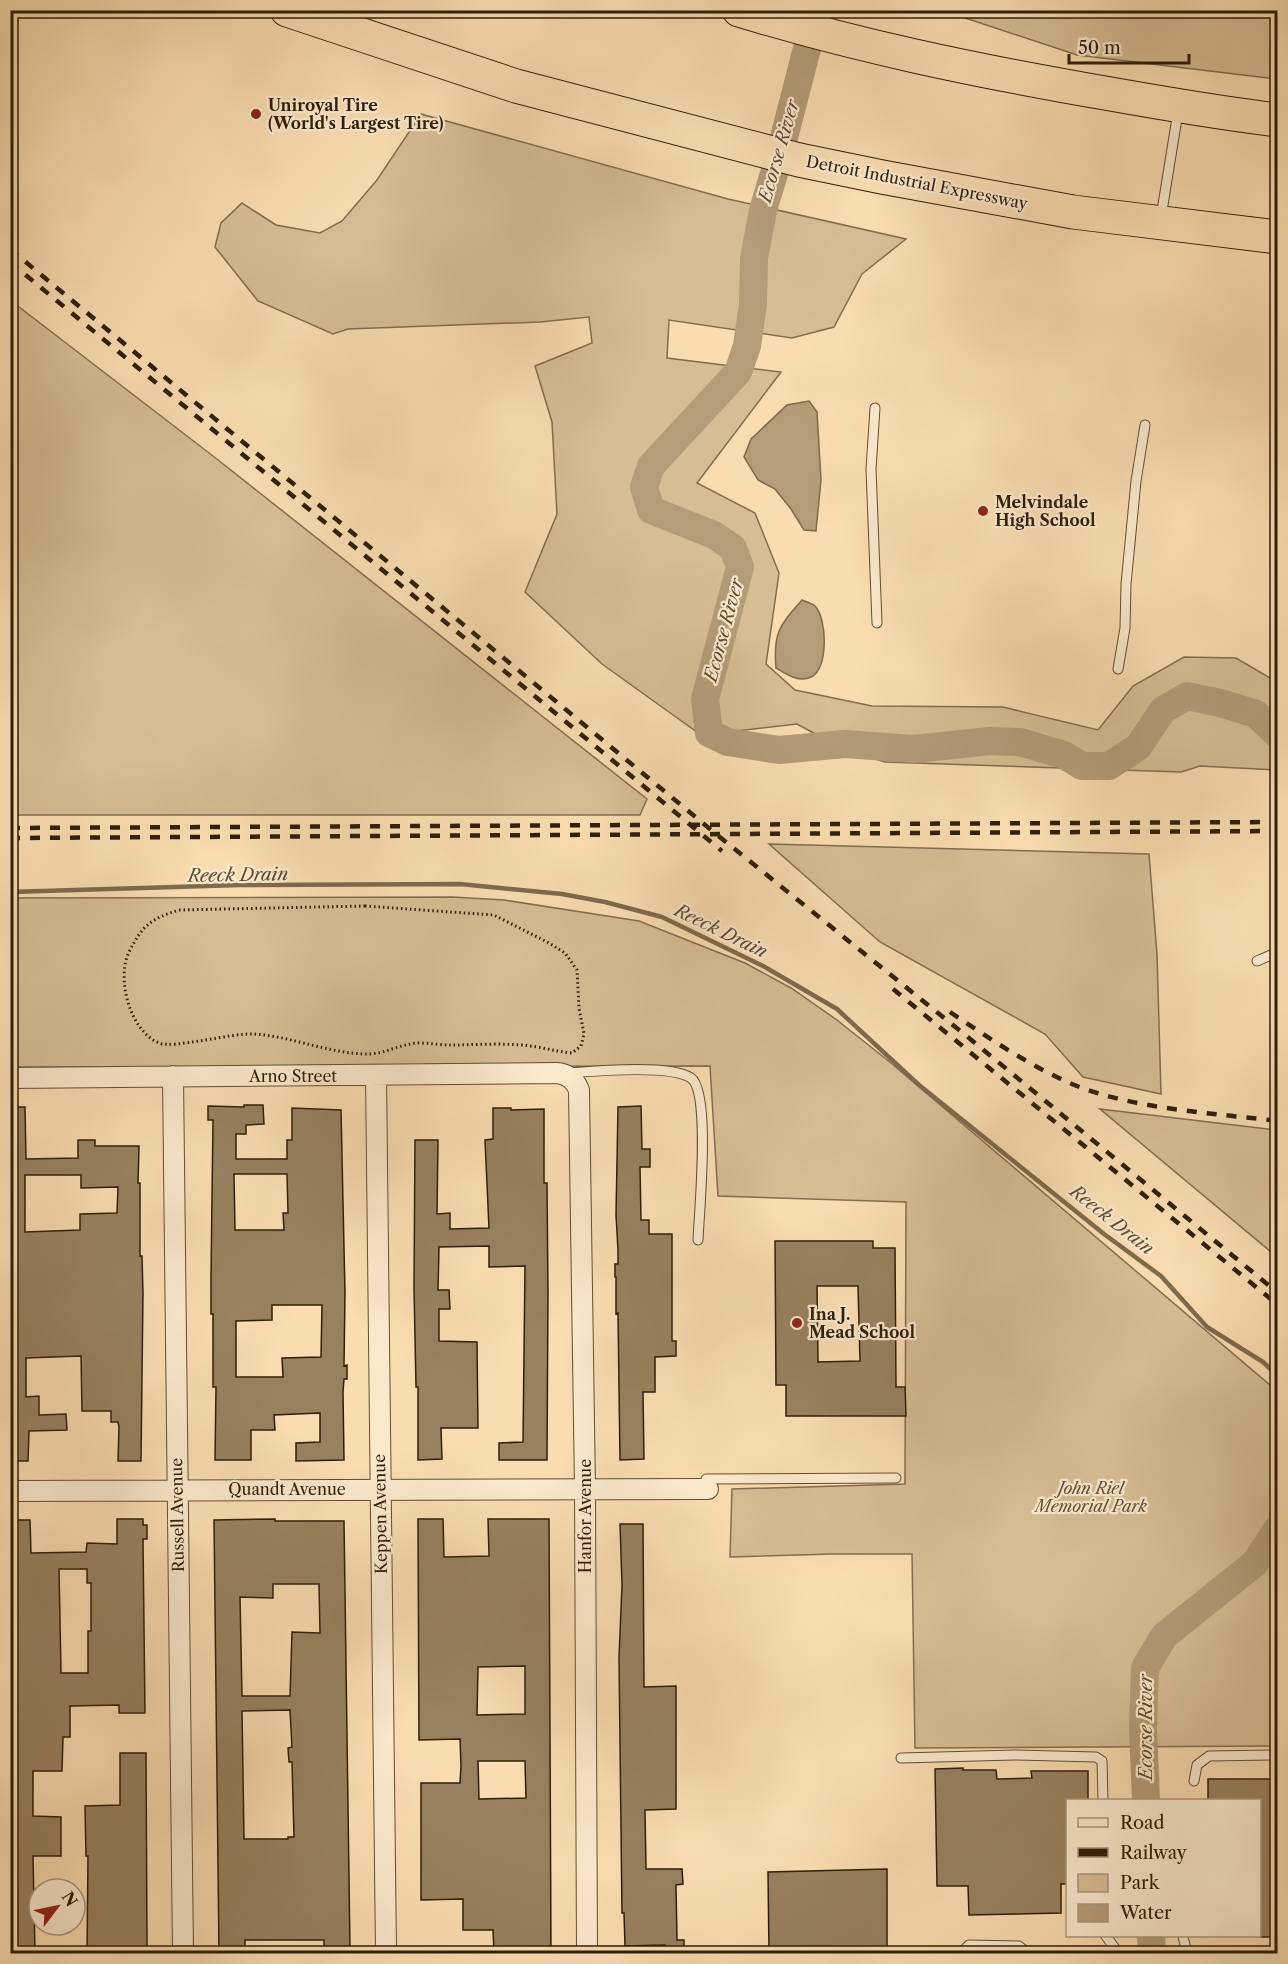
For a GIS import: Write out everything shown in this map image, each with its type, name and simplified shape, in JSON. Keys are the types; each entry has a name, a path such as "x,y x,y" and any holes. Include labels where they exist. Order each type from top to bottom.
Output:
{"highway":[{"name":"Detroit Industrial Expressway","path":"287,10 516,86 799,160 1073,212 1278,237"},
{"path":"739,10 787,25 929,61 1179,106 1278,120"}],"street":[{"name":"Arno Street","path":"10,1078 376,1075 568,1077"},
{"name":"Keppen Avenue","path":"376,1075 386,1953"},
{"name":"Russell Avenue","path":"173,1076 183,1953"},
{"name":"Hanfor Avenue","path":"568,1077 579,1090 585,1489 588,1953"},
{"name":"Quandt Avenue","path":"10,1491 585,1489 707,1484"}],"lane":[{"path":"1160,223 1179,106"},
{"path":"874,408 872,469 877,623"},
{"path":"1118,669 1125,628 1126,584 1136,481 1145,425"},
{"path":"1257,961 1278,952"},
{"path":"568,1077 615,1070 680,1072 693,1079 697,1087 703,1119 698,1240"},
{"path":"707,1484 896,1478"},
{"path":"900,1758 1015,1755 1096,1757 1102,1761 1103,1799"},
{"path":"1194,1781 1197,1765 1209,1756 1278,1755"},
{"path":"1108,1937 1119,1953"},
{"path":"1183,1937 1187,1953"},
{"path":"960,1953 969,1946 1019,1946 1029,1953"}],"path":[{"path":"365,906 467,912 495,915 565,953 578,970 579,1008 584,1035 581,1046 572,1053 536,1046 417,1043 369,1055 350,1053 285,1038 252,1034 223,1036 181,1044 160,1044 143,1032 130,1008 123,981 126,958 137,936 155,917 179,910 365,906"}],"green space":[{"path":"944,11 1277,11 1277,79 1077,55"},
{"path":"421,114 728,199 906,239 862,274 834,327 792,338 669,320 667,358 781,372 697,483 755,513 779,573 766,664 795,690 872,706 1003,707 1098,730 1133,686 1184,657 1236,658 1277,682 1277,770 1200,766 1181,772 885,762 843,749 797,724 701,735 602,664 525,592 557,514 552,422 535,366 592,343 589,317 540,322 348,329 333,334 258,301 215,247 221,223 242,203 276,225 320,233 342,221 377,180"},
{"path":"10,300 213,456 647,799 640,815 11,815"},
{"path":"769,844 1149,854 1157,954 1161,1094 1083,1077 1045,1034 880,942"},
{"name":"John Riel Memorial Park","path":"452,897 504,900 639,921 745,963 791,988 837,1020 891,1063 1277,1391 1277,1746 915,1748 912,1554 730,1557 732,1489 905,1484 906,1202 718,1196 710,1066 11,1067 10,898"},
{"path":"1100,1109 1277,1130 1277,1257"}],"water":[{"path":"809,401 817,412 821,480 816,531 804,530 775,489 758,480 744,457 751,439 787,405"},
{"path":"802,600 814,605 819,612 824,632 821,664 817,672 806,679 793,677 776,668 775,656 779,631"}],"building":[{"path":"244,1105 263,1105 264,1124 246,1125 246,1134 236,1134 236,1159 287,1159 287,1140 292,1140 292,1108 341,1110 345,1293 344,1366 347,1365 347,1379 344,1379 343,1392 344,1460 296,1461 296,1443 320,1442 320,1413 274,1415 275,1430 251,1430 251,1460 215,1460 216,1387 213,1387 213,1314 211,1314 213,1120 208,1120 208,1106 244,1107","holes":["234,1174 287,1174 288,1213 283,1213 284,1230 235,1230","272,1305 322,1305 321,1357 282,1358 283,1377 236,1377 236,1321 272,1320"]},
{"path":"641,1106 642,1149 650,1149 650,1167 640,1167 641,1220 649,1220 649,1234 672,1234 672,1341 676,1341 676,1356 655,1357 655,1392 643,1392 644,1459 620,1460 618,1313 616,1314 615,1277 615,1264 618,1264 616,1215 618,1107"},
{"path":"10,1107 25,1107 26,1159 78,1158 78,1140 95,1140 95,1146 139,1146 138,1183 140,1183 140,1256 142,1256 143,1293 141,1461 118,1461 119,1427 118,1422 111,1422 111,1411 82,1411 81,1356 26,1358 26,1397 39,1396 39,1415 66,1414 67,1430 29,1431 28,1461 10,1461","holes":["25,1175 81,1175 81,1188 118,1187 117,1213 80,1214 80,1230 25,1232"]},
{"path":"493,1108 544,1109 548,1292 547,1460 499,1460 499,1443 523,1442 525,1266 489,1267 489,1246 439,1247 438,1290 449,1290 450,1309 439,1309 439,1341 477,1342 478,1428 441,1428 442,1459 418,1460 414,1287 415,1140 438,1140 437,1214 450,1213 450,1229 489,1228 485,1140 493,1139"},
{"name":"Ina J. Mead School","path":"775,1241 873,1241 873,1248 895,1248 896,1387 905,1387 906,1416 786,1416 786,1385 776,1385","holes":["817,1286 858,1286 860,1361 818,1362"]},
{"path":"117,1519 143,1519 143,1525 147,1525 147,1539 143,1539 145,1713 119,1713 119,1705 70,1706 70,1737 63,1737 62,1771 33,1771 33,1816 61,1817 61,1856 33,1856 33,1877 27,1877 27,1937 35,1937 35,1953 10,1953 10,1520 30,1520 31,1553 86,1552 87,1543 117,1544","holes":["59,1569 87,1569 87,1583 91,1583 88,1673 61,1673"]},
{"path":"418,1519 443,1519 444,1557 489,1556 488,1519 549,1519 551,1953 494,1952 493,1930 463,1930 463,1899 421,1900 421,1783 460,1783 461,1766 460,1739 419,1740","holes":["525,1666 525,1714 477,1715 478,1667","478,1761 525,1761 526,1798 479,1799"]},
{"path":"214,1520 344,1521 350,1950 324,1950 324,1940 245,1940 245,1953 219,1953","holes":["273,1584 319,1584 320,1633 292,1632 290,1696 242,1696 240,1597 273,1598","290,1710 292,1747 288,1748 289,1762 292,1762 294,1837 244,1839 242,1711"]},
{"path":"620,1524 643,1524 644,1687 676,1686 676,1809 645,1810 646,1869 682,1869 683,1884 676,1885 677,1940 684,1940 684,1953 665,1953 665,1945 625,1946 624,1913 622,1913"},
{"path":"120,1753 146,1753 147,1947 104,1947 104,1953 87,1953 88,1856 86,1856 85,1806 120,1805"},
{"path":"935,1769 996,1770 997,1779 1032,1778 1031,1771 1088,1771 1088,1799 1066,1799 1066,1884 1061,1884 1061,1913 969,1915 968,1886 937,1886"},
{"path":"1208,1779 1278,1779 1278,1937 1261,1937 1261,1799 1208,1799"},
{"path":"887,1869 887,1953 769,1953 768,1872"}],"waterway":[{"name":"Ecorse River","path":"820,10 806,52 763,210 754,258 753,304 747,346 738,372 651,466 644,487 651,510 714,535 733,548 740,567 705,699 709,733 728,742 779,750 845,744 914,749 990,741 1020,742 1064,755 1082,766 1109,766 1138,747 1163,710 1187,696 1256,714 1278,735"},
{"name":"Reeck Drain","path":"10,892 240,885 460,884 562,894 605,902 662,917 763,966 837,1009 919,1085 1104,1234 1161,1276 1207,1327 1263,1362 1278,1376"},
{"name":"Ecorse River","path":"1146,1799 1143,1729 1145,1668 1164,1636 1255,1563 1278,1528"},
{"name":"Ecorse River","path":"1151,1937 1152,1954"}],"railway":[{"path":"10,249 716,834 969,1038 1278,1293"},
{"path":"10,262 722,851"},
{"path":"10,828 1278,822"},
{"path":"10,838 1278,831"},
{"path":"893,989 1278,1305"},
{"path":"950,1012 1009,1051 1072,1084 1095,1092 1146,1105 1278,1121"}],"place":[{"name":"Uniroyal Tire (World's Largest Tire)","path":"256,114"},
{"name":"Melvindale High School","path":"983,511"},
{"name":"Ina J. Mead School","path":"797,1323"}]}
